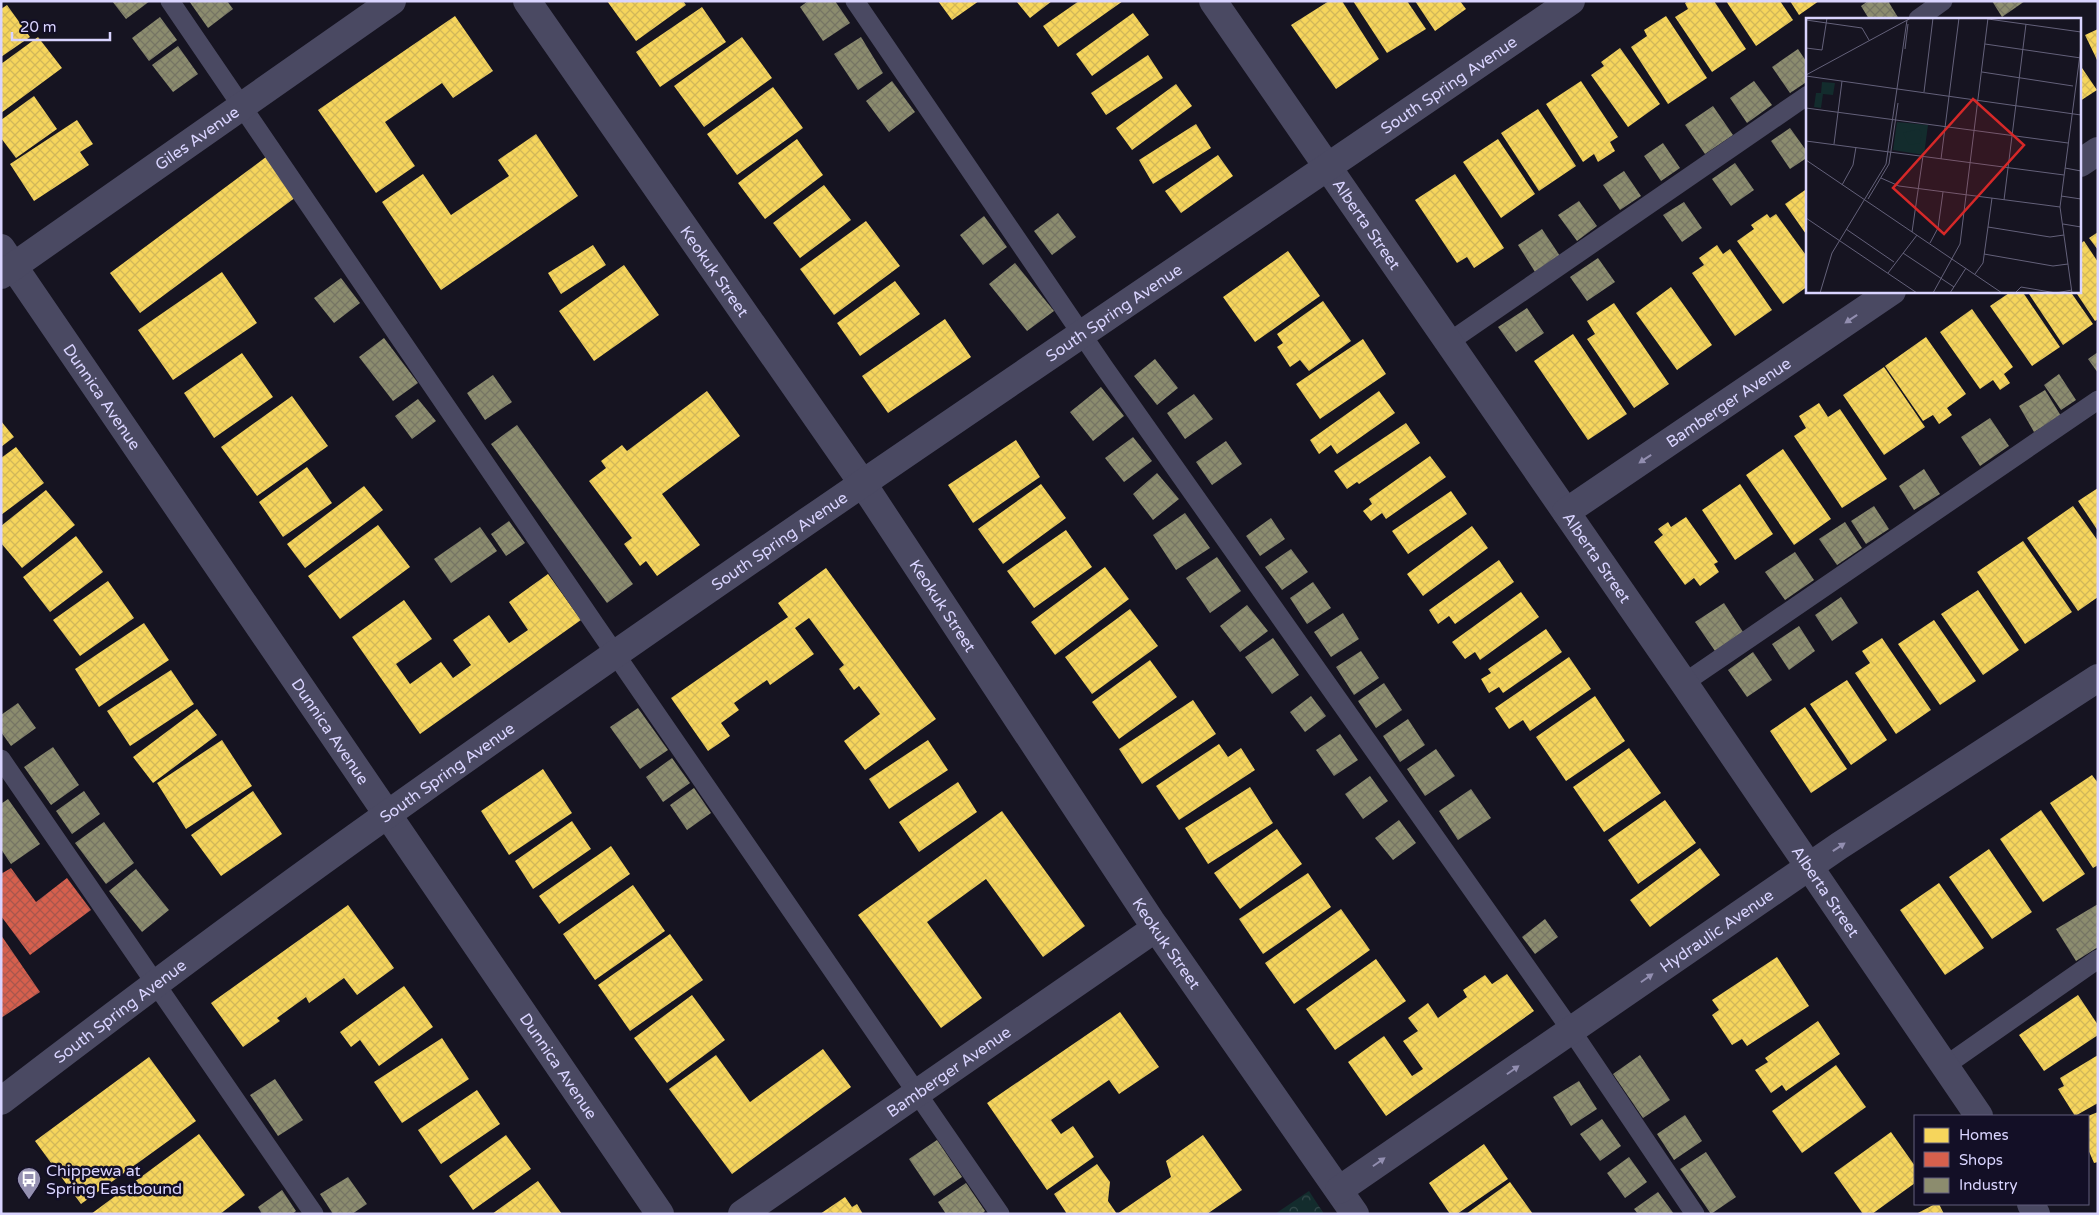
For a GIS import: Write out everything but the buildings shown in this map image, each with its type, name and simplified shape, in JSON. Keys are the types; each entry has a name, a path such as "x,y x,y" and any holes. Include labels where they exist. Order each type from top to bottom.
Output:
{"street":[{"name":"Giles Avenue","path":"6,263 241,106 392,1"},
{"name":"Keokuk Street","path":"527,1 863,484 1156,928 1355,1214"},
{"name":"Alberta Street","path":"1213,1 1810,866 1978,1115"},
{"name":"South Spring Avenue","path":"1,1101 156,983 388,814 1081,334 1571,1"},
{"path":"2082,162 2098,151"},
{"name":"Dunnica Avenue","path":"6,263 388,814 660,1214"},
{"name":"Bamberger Avenue","path":"1566,512 1891,292"},
{"name":"Hydraulic Avenue","path":"1339,1190 1810,866 2098,678"},
{"name":"Bamberger Avenue","path":"742,1214 1156,928"}],"lane":[{"path":"170,1 1000,1214"},
{"path":"855,1 1081,334 1571,1030 1694,1214"},
{"path":"1919,18 1943,1"},
{"path":"1449,342 1806,96"},
{"path":"1684,683 2098,400"},
{"path":"1,759 314,1214"},
{"path":"1945,1066 2098,959"}],"green space":[{"path":"1309,1191 1324,1214 1275,1214"}],"place":[{"name":"Chippewa at Spring Eastbound","path":"29,1200"}]}
